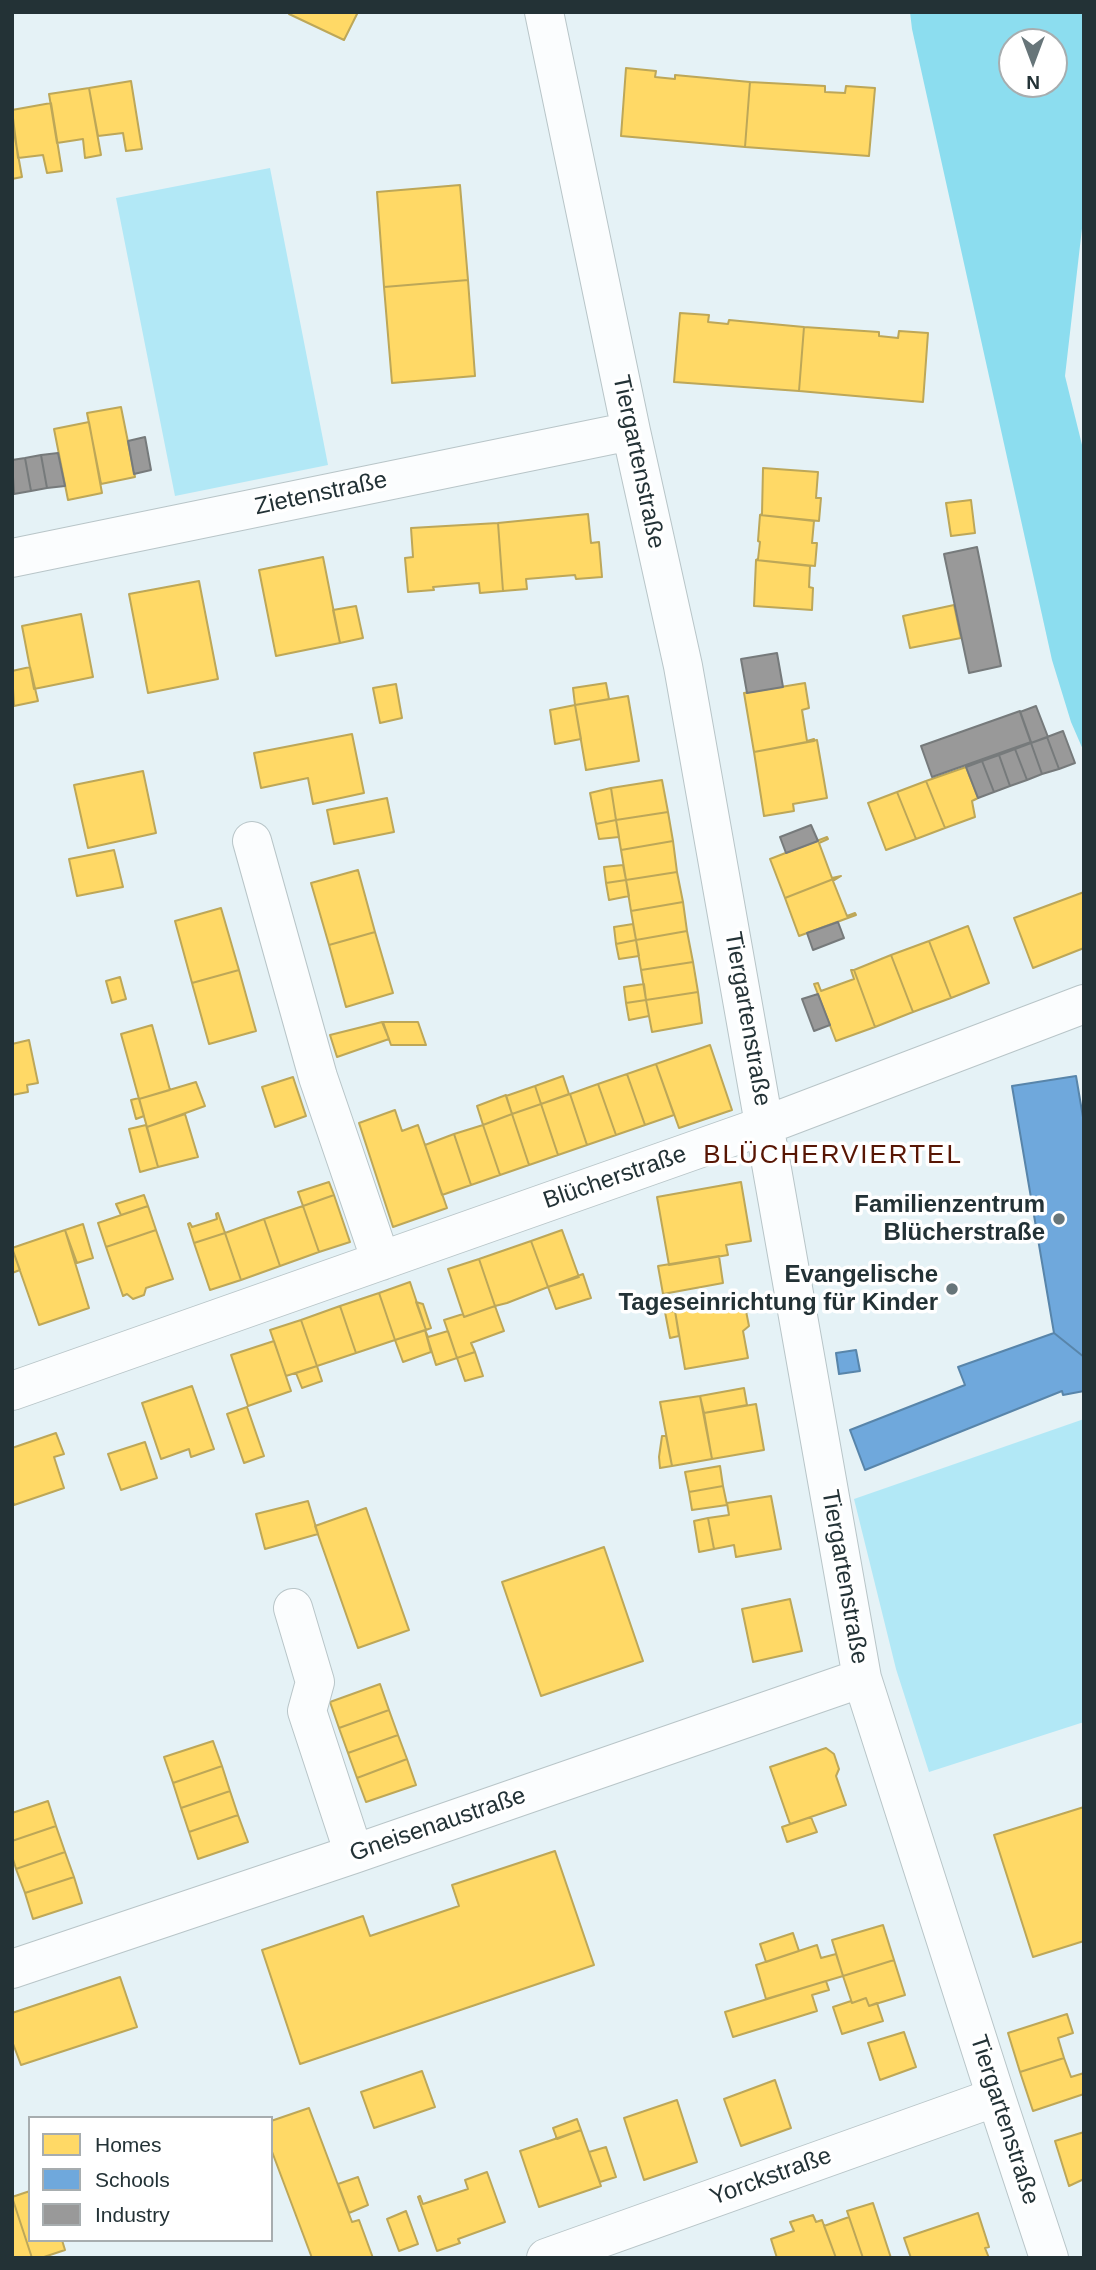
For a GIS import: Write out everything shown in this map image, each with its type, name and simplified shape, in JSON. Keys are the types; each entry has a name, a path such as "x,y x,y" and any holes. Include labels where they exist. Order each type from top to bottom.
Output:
{"street":[{"name":"Tiergartenstraße","path":"544,12 683,666 862,1678 1049,2258"},
{"name":"Zietenstraße","path":"12,558 631,431"},
{"path":"252,841 318,1077 381,1261"},
{"name":"Blücherstraße","path":"12,1391 766,1125 1084,1004"},
{"path":"293,1608 315,1682 307,1712 354,1854"},
{"name":"Gneisenaustraße","path":"12,1969 862,1678"},
{"name":"Yorckstraße","path":"546,2258 996,2097"}],"shaded area":[{"path":"910,12 1084,12 1084,211 1065,376 1084,453 1084,752 1071,722 1052,660"},
{"path":"270,168 328,465 175,496 116,198"},
{"path":"1084,1419 1084,1722 929,1772 896,1669 854,1499"}],"building: Homes":[{"path":"358,12 344,40 289,14"},
{"path":"626,68 656,71 655,77 675,79 675,75 750,82 745,147 621,136"},
{"path":"131,81 142,149 126,151 123,133 98,136 89,88"},
{"path":"750,82 825,86 825,92 845,93 846,86 875,88 869,156 745,147"},
{"path":"89,88 101,155 85,158 83,139 57,143 49,94"},
{"path":"51,103 62,171 47,173 43,155 18,158 12,110"},
{"path":"12,121 22,177 12,179"},
{"path":"460,185 468,280 384,287 377,192"},
{"path":"468,280 475,376 392,383 384,287"},
{"path":"680,313 709,315 708,322 728,324 729,320 804,327 799,391 674,382"},
{"path":"804,327 879,332 879,336 898,338 899,331 928,333 923,402 799,391"},
{"path":"121,407 135,477 101,484 87,413"},
{"path":"89,422 102,493 68,500 54,429"},
{"path":"763,468 818,472 816,498 821,498 819,521 760,515"},
{"path":"971,500 975,533 951,536 946,503"},
{"path":"588,514 591,543 599,542 602,577 576,579 575,575 526,579 527,589 503,591 498,523"},
{"path":"760,515 814,521 812,543 817,543 815,566 756,560 760,542"},
{"path":"498,523 503,591 480,593 479,583 408,592 405,558 413,557 411,528"},
{"path":"323,557 340,643 276,656 259,570"},
{"path":"756,560 810,566 812,610 754,606"},
{"path":"199,581 218,679 148,693 129,594"},
{"path":"954,605 961,638 910,648 903,616"},
{"path":"356,606 363,638 340,643 333,610"},
{"path":"81,614 93,677 34,689 22,626"},
{"path":"30,667 38,701 14,706 12,671"},
{"path":"606,683 609,699 575,705 573,688"},
{"path":"805,683 809,708 802,710 807,741 814,741 754,752 744,693"},
{"path":"396,684 402,718 380,723 373,688"},
{"path":"628,696 639,761 586,770 575,705"},
{"path":"575,705 581,739 555,744 550,710"},
{"path":"352,734 364,793 313,804 308,778 261,788 254,753"},
{"path":"817,740 827,798 793,804 794,811 764,816 754,752"},
{"path":"966,767 978,798 972,801 975,817 945,828 926,781"},
{"path":"143,771 156,833 88,848 74,785"},
{"path":"662,780 668,812 616,820 611,788"},
{"path":"926,781 945,828 916,839 897,792"},
{"path":"611,788 616,820 596,824 590,793"},
{"path":"897,792 916,839 886,850 868,803"},
{"path":"387,798 394,832 334,844 327,810"},
{"path":"668,812 673,841 621,850 616,820"},
{"path":"616,820 619,837 599,839 596,824"},
{"path":"827,837 828,839 819,843 832,878 841,876 785,898 770,859"},
{"path":"673,841 677,872 626,880 621,850"},
{"path":"114,850 123,887 77,896 69,859"},
{"path":"623,865 626,880 606,883 604,867"},
{"path":"358,870 375,932 329,945 311,883"},
{"path":"677,872 683,902 631,911 626,880"},
{"path":"841,876 833,881 847,916 856,915 799,936 785,898"},
{"path":"626,880 629,896 609,900 606,883"},
{"path":"1084,892 1084,948 1033,968 1014,918"},
{"path":"683,902 687,931 636,940 631,911"},
{"path":"221,908 239,970 192,983 175,921"},
{"path":"633,924 636,940 616,944 614,927"},
{"path":"968,926 989,983 951,998 929,941"},
{"path":"687,931 693,962 641,970 636,940"},
{"path":"375,932 393,993 346,1007 329,945"},
{"path":"636,940 639,956 619,959 616,944"},
{"path":"929,941 951,998 913,1012 891,955"},
{"path":"891,955 913,1012 875,1027 854,970"},
{"path":"693,962 698,992 646,1000 641,970"},
{"path":"239,970 256,1031 209,1044 192,983"},
{"path":"851,970 854,970 875,1027 836,1041 814,984 818,983 821,991 854,979"},
{"path":"120,977 126,999 112,1003 106,981"},
{"path":"644,984 646,1000 626,1003 624,987"},
{"path":"698,992 702,1023 652,1032 646,1000"},
{"path":"646,1000 649,1016 629,1020 626,1003"},
{"path":"382,1022 389,1039 337,1057 330,1035"},
{"path":"383,1022 418,1022 426,1045 391,1045"},
{"path":"152,1025 170,1090 139,1099 121,1034"},
{"path":"29,1040 38,1083 27,1085 28,1092 12,1095 12,1044"},
{"path":"710,1045 732,1110 679,1128 656,1064"},
{"path":"656,1064 674,1115 645,1125 627,1074"},
{"path":"627,1074 645,1125 616,1135 598,1084"},
{"path":"563,1076 569,1094 541,1104 535,1086"},
{"path":"293,1077 306,1116 275,1127 262,1087"},
{"path":"196,1082 205,1106 147,1127 139,1099"},
{"path":"598,1084 616,1135 587,1145 570,1094"},
{"path":"535,1086 541,1104 512,1114 506,1096"},
{"path":"570,1094 587,1145 558,1155 541,1104"},
{"path":"506,1095 512,1114 483,1125 477,1106"},
{"path":"139,1098 144,1116 136,1119 131,1100"},
{"path":"541,1104 558,1155 529,1165 512,1114"},
{"path":"395,1110 402,1131 418,1125 447,1208 393,1227 359,1123"},
{"path":"185,1114 198,1157 158,1167 147,1127"},
{"path":"512,1114 529,1165 500,1175 483,1125"},
{"path":"146,1125 158,1167 140,1172 129,1129"},
{"path":"483,1125 500,1175 471,1185 454,1134"},
{"path":"454,1134 471,1185 442,1195 425,1145"},
{"path":"329,1182 334,1195 303,1206 298,1192"},
{"path":"741,1182 751,1241 726,1245 728,1255 669,1265 657,1197"},
{"path":"144,1195 148,1206 121,1215 116,1204"},
{"path":"334,1195 350,1242 319,1252 303,1206"},
{"path":"148,1206 156,1230 106,1247 98,1223"},
{"path":"303,1206 319,1252 280,1266 264,1219"},
{"path":"218,1213 225,1233 194,1243 188,1224 192,1227 217,1219"},
{"path":"264,1219 280,1266 241,1280 225,1233"},
{"path":"83,1224 93,1258 77,1263 65,1230"},
{"path":"65,1230 89,1308 39,1325 12,1248"},
{"path":"156,1230 173,1279 146,1288 144,1295 133,1299 127,1294 123,1296 106,1247"},
{"path":"562,1230 579,1277 548,1287 531,1241"},
{"path":"225,1233 241,1280 210,1290 194,1243"},
{"path":"531,1241 548,1287 495,1306 479,1259"},
{"path":"12,1248 20,1270 12,1273"},
{"path":"719,1256 723,1283 663,1294 658,1266"},
{"path":"479,1259 495,1306 464,1317 448,1269"},
{"path":"583,1274 591,1298 556,1309 548,1287"},
{"path":"410,1282 426,1330 395,1340 379,1293"},
{"path":"379,1293 395,1340 356,1353 340,1306"},
{"path":"416,1302 423,1304 431,1328 426,1330"},
{"path":"716,1304 716,1309 739,1306 746,1311 749,1326 743,1331 748,1358 685,1369 675,1311"},
{"path":"340,1306 356,1353 317,1366 301,1320"},
{"path":"495,1306 504,1331 471,1343 475,1352 457,1358 444,1320 463,1314 464,1317"},
{"path":"675,1311 679,1336 670,1338 665,1312"},
{"path":"301,1320 317,1366 286,1376 270,1330"},
{"path":"425,1330 431,1352 403,1362 395,1340"},
{"path":"425,1330 428,1337 448,1331 457,1358 436,1365"},
{"path":"274,1341 291,1391 248,1406 231,1355"},
{"path":"475,1352 483,1376 465,1381 457,1358"},
{"path":"317,1366 322,1381 302,1388 296,1373"},
{"path":"192,1386 214,1449 191,1457 189,1449 161,1459 142,1403"},
{"path":"744,1388 747,1405 704,1413 700,1396"},
{"path":"700,1396 712,1459 672,1466 660,1402"},
{"path":"756,1404 764,1450 712,1459 704,1413"},
{"path":"247,1407 264,1456 244,1463 227,1414"},
{"path":"56,1433 64,1454 54,1457 64,1488 14,1505 12,1448"},
{"path":"662,1436 666,1436 672,1466 660,1468 659,1457"},
{"path":"145,1442 157,1478 121,1490 108,1454"},
{"path":"720,1466 723,1486 689,1492 685,1472"},
{"path":"723,1486 727,1505 692,1510 689,1492"},
{"path":"771,1496 781,1549 736,1557 734,1545 714,1549 708,1518 729,1515 727,1503"},
{"path":"308,1501 318,1534 265,1549 256,1514"},
{"path":"366,1508 409,1630 358,1648 315,1526"},
{"path":"708,1518 714,1549 699,1552 694,1521"},
{"path":"604,1547 643,1661 541,1696 502,1582"},
{"path":"790,1599 802,1651 753,1662 742,1609"},
{"path":"380,1684 389,1710 339,1728 330,1702"},
{"path":"389,1710 398,1735 348,1753 339,1728"},
{"path":"398,1735 407,1759 357,1778 348,1753"},
{"path":"213,1741 222,1766 173,1783 164,1757"},
{"path":"826,1748 834,1754 839,1769 836,1776 846,1805 790,1824 770,1767"},
{"path":"407,1759 416,1785 366,1802 357,1778"},
{"path":"222,1766 230,1791 181,1808 173,1783"},
{"path":"230,1791 238,1815 189,1832 181,1808"},
{"path":"48,1801 56,1826 12,1841 12,1813"},
{"path":"1084,1807 1084,1941 1033,1957 994,1835"},
{"path":"238,1815 248,1842 198,1859 189,1832"},
{"path":"811,1817 817,1832 787,1842 782,1827"},
{"path":"56,1826 65,1852 16,1869 12,1856 12,1841"},
{"path":"555,1851 594,1965 300,2064 262,1950 363,1916 370,1936 459,1906 452,1885"},
{"path":"65,1852 74,1877 25,1893 16,1869"},
{"path":"74,1877 82,1903 33,1919 25,1893"},
{"path":"883,1925 894,1960 843,1976 832,1940"},
{"path":"793,1933 799,1951 766,1962 760,1944"},
{"path":"817,1945 821,1958 836,1954 843,1976 766,1999 756,1965"},
{"path":"894,1960 905,1995 869,2006 866,1998 852,2003 843,1976"},
{"path":"120,1977 137,2027 21,2065 12,2041 12,2013"},
{"path":"826,1981 829,1990 812,1995 817,2011 733,2037 725,2012"},
{"path":"866,1998 869,2006 877,2003 883,2021 842,2034 833,2007"},
{"path":"1067,2014 1073,2033 1058,2038 1064,2058 1020,2072 1008,2033"},
{"path":"904,2032 916,2067 880,2080 868,2043"},
{"path":"1064,2058 1071,2077 1084,2073 1084,2094 1033,2111 1020,2072"},
{"path":"422,2071 435,2107 374,2128 361,2092"},
{"path":"775,2080 791,2128 741,2146 724,2099"},
{"path":"677,2100 697,2162 644,2180 624,2118"},
{"path":"309,2108 352,2222 359,2220 373,2258 312,2258 273,2154 273,2120"},
{"path":"577,2119 581,2130 557,2139 553,2128"},
{"path":"581,2130 601,2186 539,2207 520,2151"},
{"path":"1084,2132 1084,2179 1069,2186 1055,2141"},
{"path":"606,2147 616,2177 600,2182 589,2152"},
{"path":"487,2172 505,2222 458,2239 460,2243 437,2251 418,2197 420,2196 423,2204 468,2189 465,2180"},
{"path":"358,2177 368,2205 349,2213 338,2184"},
{"path":"28,2192 28,2242 63,2242 65,2250 41,2258 32,2258 12,2197"},
{"path":"12,2197 32,2258 12,2258"},
{"path":"873,2203 891,2258 863,2258 847,2211"},
{"path":"406,2211 418,2244 399,2251 387,2219"},
{"path":"978,2213 989,2247 985,2248 989,2258 911,2258 904,2238"},
{"path":"813,2215 816,2222 822,2220 836,2258 777,2258 771,2239 794,2231 790,2222"},
{"path":"849,2217 863,2258 836,2258 824,2226"}],"building: Schools":[{"name":"Familienzentrum Blücherstraße","path":"1076,1076 1084,1123 1084,1357 1054,1333 1012,1086"},
{"path":"1054,1333 1084,1357 1084,1391 1063,1395 1062,1391 865,1470 850,1430 965,1385 958,1367"},
{"path":"856,1350 860,1371 839,1374 836,1353"}],"building: Industry":[{"path":"145,437 151,470 134,474 128,441"},
{"path":"58,453 65,486 47,488 41,455"},
{"path":"41,455 47,488 31,491 25,458"},
{"path":"25,458 31,491 14,494 12,460"},
{"path":"977,547 1001,666 969,673 944,554"},
{"path":"777,653 783,687 747,693 741,659"},
{"path":"1036,706 1048,737 1031,743 1020,712"},
{"path":"1020,711 1031,742 932,777 921,746"},
{"path":"1063,731 1075,763 1059,769 1047,737"},
{"path":"1047,737 1059,769 1042,774 1031,743"},
{"path":"1031,743 1042,774 1027,780 1015,749"},
{"path":"1015,749 1027,780 1010,786 999,755"},
{"path":"999,755 1010,786 994,792 982,761"},
{"path":"982,761 994,792 978,798 966,767"},
{"path":"811,825 818,841 786,853 780,837"},
{"path":"838,922 844,938 813,950 807,933"},
{"path":"818,994 830,1025 814,1031 802,999"}],"place":[{"name":"Familienzentrum Blücherstraße","path":"1059,1219"},
{"name":"Evangelische Tageseinrichtung für Kinder","path":"952,1289"}],"district":[{"name":"BLÜCHERVIERTEL","path":"833,1156"}]}
